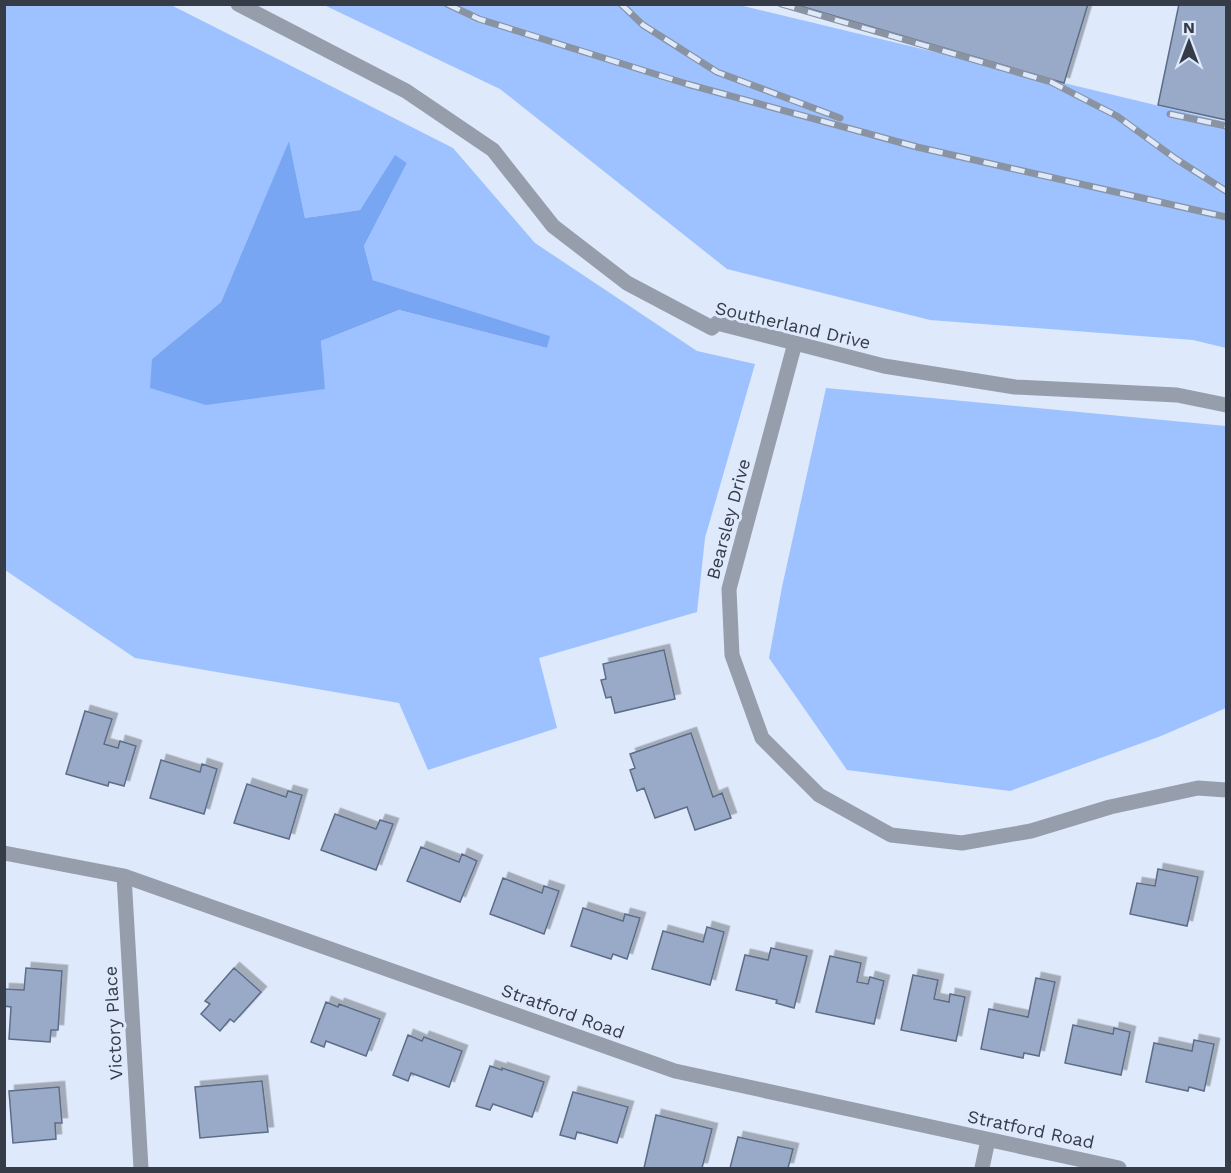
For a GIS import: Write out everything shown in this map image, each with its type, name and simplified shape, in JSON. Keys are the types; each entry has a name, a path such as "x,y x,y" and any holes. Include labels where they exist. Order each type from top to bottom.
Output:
{"street":[{"name":"Southerland Drive","path":"238,4 406,91 494,150 553,226 627,283 712,328 717,323 884,366 1015,387 1177,394 1227,405"},
{"name":"Bearsley Drive","path":"795,343 729,589 732,655 762,738 819,795 891,836 962,843 1031,831 1110,807 1198,788 1227,790"},
{"name":"Stratford Road","path":"4,853 124,876 675,1071 1119,1168"},
{"name":"Victory Place","path":"124,876 141,1168"},
{"path":"982,1168 988,1140"}],"shaded area":[{"path":"4,5 171,5 453,148 535,243 697,351 755,364 705,538 697,612 539,658 557,728 428,770 399,703 135,658 5,570","holes":["289,142 305,218 360,210 395,156 407,163 364,246 373,280 549,336 547,348 399,310 321,341 324,389 152,359 221,302"]},
{"path":"324,5 739,5 1226,122 1226,348 1193,340 930,320 727,269 500,89"},
{"path":"289,141 305,218 360,210 395,155 407,163 364,246 373,280 550,336 547,348 399,310 321,341 325,389 206,405 150,388 152,359 221,302"},
{"path":"826,388 1226,426 1226,708 1161,736 1010,791 847,770 769,658 782,587"}],"building":[{"path":"793,4 1088,4 1064,83"},
{"path":"1179,4 1226,4 1226,120 1158,105"},
{"path":"664,650 675,699 615,713 611,697 606,698 601,680 606,679 603,664"},
{"path":"85,711 112,719 104,744 118,748 120,741 136,746 124,786 109,782 108,786 66,774"},
{"path":"691,733 713,797 722,793 731,818 695,830 687,807 655,818 644,788 637,791 630,770 635,768 630,754"},
{"path":"161,760 200,772 202,764 217,769 204,814 150,798"},
{"path":"247,784 286,797 288,791 302,795 289,839 234,823"},
{"path":"335,814 376,829 380,820 393,824 376,870 321,850"},
{"path":"421,847 459,862 462,854 477,861 460,902 407,881"},
{"path":"1158,869 1198,877 1187,926 1130,914 1137,883 1155,886"},
{"path":"503,878 542,893 544,886 559,891 544,934 490,914"},
{"path":"583,908 623,921 625,914 640,918 627,959 613,954 611,959 571,946"},
{"path":"707,927 724,932 710,985 652,969 663,931 703,942"},
{"path":"771,948 807,956 794,1008 776,1003 777,1000 736,990 745,955 768,960"},
{"path":"830,956 861,963 857,982 868,984 870,977 884,981 874,1024 816,1012"},
{"path":"26,968 62,971 58,1030 51,1030 50,1042 9,1039 11,1007 4,1006 4,989 24,990"},
{"path":"234,968 261,992 234,1022 230,1019 220,1031 201,1014 210,1004 205,1001"},
{"path":"913,975 938,980 934,999 949,1002 950,994 965,997 956,1041 901,1030"},
{"path":"1036,978 1055,982 1039,1056 1024,1053 1023,1058 981,1049 989,1009 1028,1017"},
{"path":"326,1002 338,1007 339,1004 380,1019 366,1056 326,1041 324,1047 311,1042"},
{"path":"1073,1025 1113,1034 1114,1028 1130,1032 1121,1075 1065,1063"},
{"path":"408,1035 422,1041 424,1037 462,1051 449,1087 411,1073 408,1081 393,1075"},
{"path":"1194,1040 1214,1044 1204,1091 1189,1087 1188,1091 1146,1082 1154,1043 1192,1051"},
{"path":"490,1066 544,1082 532,1117 493,1104 490,1110 476,1106"},
{"path":"262,1081 268,1132 200,1138 195,1087"},
{"path":"59,1087 62,1123 55,1123 56,1139 13,1143 9,1091"},
{"path":"573,1092 628,1107 617,1143 577,1132 575,1139 560,1135"},
{"path":"656,1115 712,1129 702,1168 644,1168"},
{"path":"738,1137 793,1149 788,1168 730,1168"}],"railway":[{"path":"447,4 479,19 687,84 917,147 1226,217"},
{"path":"621,4 643,25 717,72 840,118"},
{"path":"781,4 1051,82 1117,116 1176,159 1226,191"},
{"path":"1170,114 1226,126"}]}
